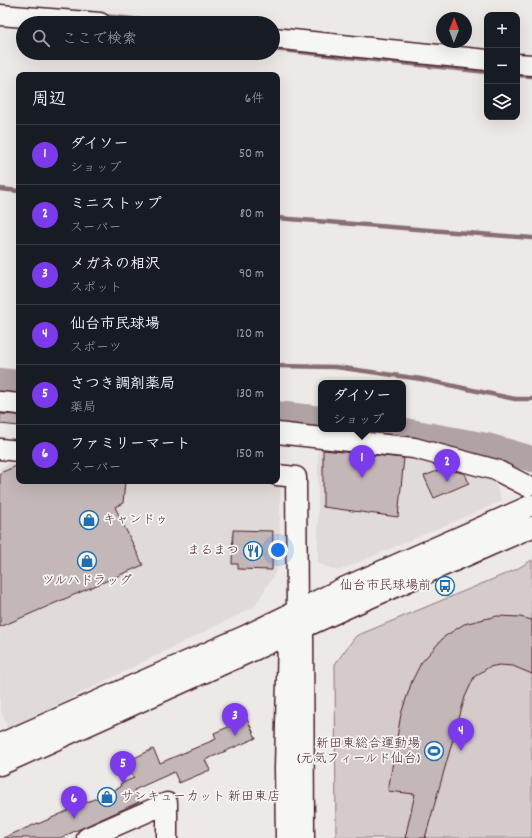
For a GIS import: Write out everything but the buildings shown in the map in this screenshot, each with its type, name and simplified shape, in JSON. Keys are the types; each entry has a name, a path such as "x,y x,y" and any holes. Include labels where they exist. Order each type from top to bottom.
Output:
{"street":[{"path":"0,14 22,16"},
{"path":"280,39 484,60"},
{"path":"520,64 532,65"},
{"path":"0,402 16,404"},
{"path":"0,744 244,636 296,625 342,589 530,496 496,470 414,448 280,433"},
{"path":"0,449 16,451"},
{"path":"280,475 296,477 296,625 304,838"},
{"path":"0,765 296,625 532,527"},
{"path":"286,838 285,770 296,625"},
{"path":"87,838 167,803 167,838"}],"shaded area":[{"path":"318,441 411,451 491,472 502,501 338,571 318,563"},
{"path":"16,461 16,484 281,483 278,568 254,607 8,729 0,708 0,468"},
{"name":"新田東総合運動場 (元気フィールド仙台)","path":"532,560 532,838 336,838 335,664 356,636 515,570"}],"waterway":[{"path":"280,50 484,72"},
{"path":"520,75 532,76"},
{"path":"0,189 16,191"},
{"path":"280,218 532,238"},
{"path":"280,366 336,367 421,379 515,399 532,399"},
{"path":"0,381 16,383"},
{"path":"280,414 318,419"},
{"path":"406,431 487,446 532,459"}],"place":[{"name":"ダイソー","path":"362,478"},
{"name":"ミニストップ","path":"447,482"},
{"name":"キャンドゥ","path":"89,520"},
{"name":"まるまつ","path":"253,551"},
{"name":"ツルハドラッグ","path":"87,561"},
{"name":"仙台市民球場前","path":"445,586"},
{"name":"メガネの相沢","path":"235,736"},
{"name":"新田東総合運動場 (元気フィールド仙台)","path":"434,751"},
{"name":"仙台市民球場","path":"461,751"},
{"name":"さつき調剤薬局","path":"123,784"},
{"name":"サンキューカット 新田東店","path":"107,797"},
{"name":"ファミリーマート","path":"74,819"}]}
